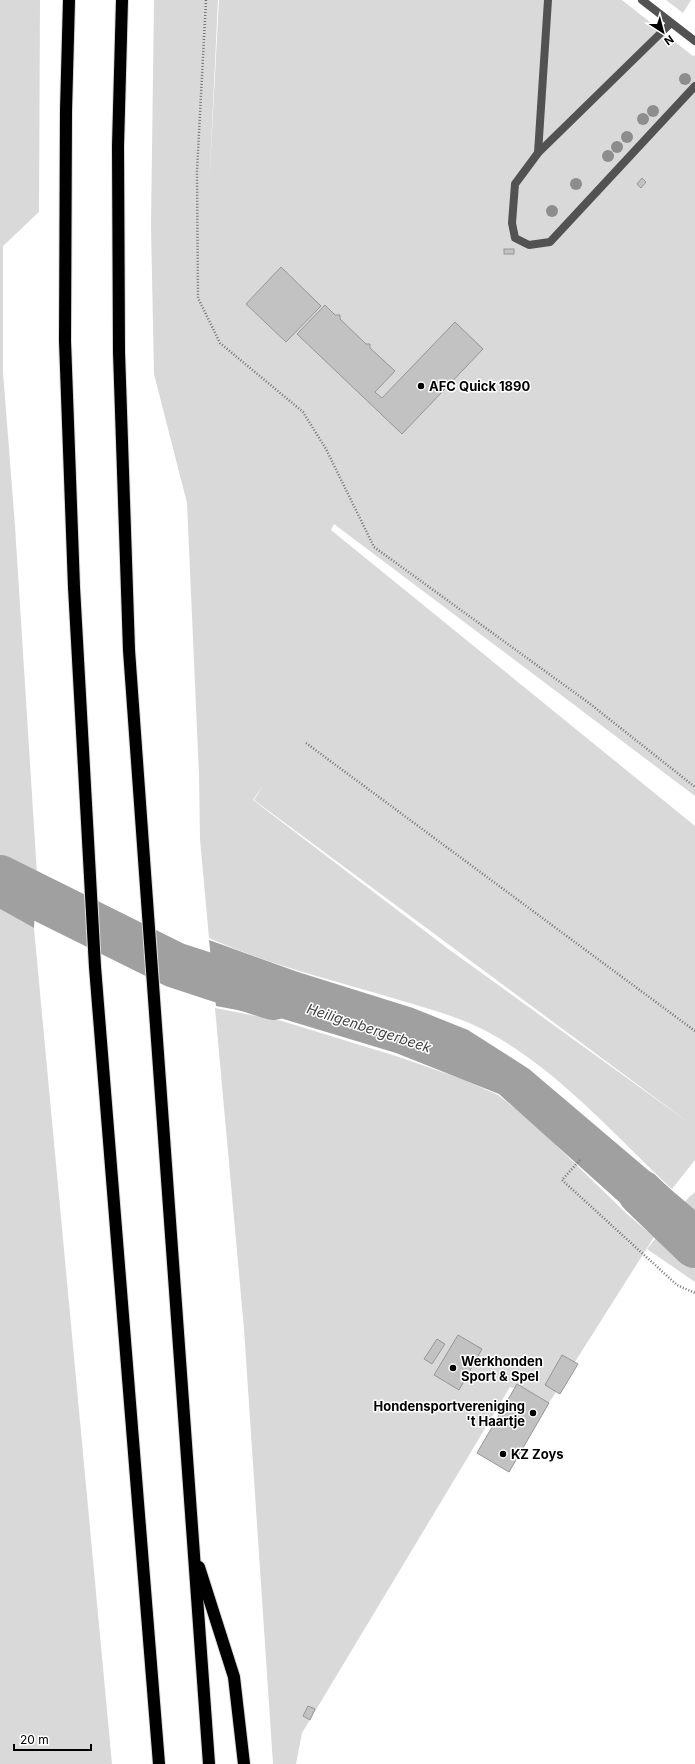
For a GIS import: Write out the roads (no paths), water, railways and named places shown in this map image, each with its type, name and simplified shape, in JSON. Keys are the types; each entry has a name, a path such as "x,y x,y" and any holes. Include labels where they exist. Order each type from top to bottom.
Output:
{"highway":[{"path":"70,0 66,111 66,341 74,587 95,967 159,1764"},
{"path":"122,0 118,146 119,359 130,650 209,1764"},
{"path":"193,1546 234,1678 244,1764"},
{"path":"154,1764 158,1738"}],"street":[{"path":"538,153 548,0"},
{"path":"642,0 695,41"},
{"path":"671,23 538,153 515,184 512,223 515,238 529,245 550,242 695,86"}],"water":[{"path":"0,856 37,874 34,928 0,909"},
{"path":"209,940 298,972 413,1008 468,1030 529,1069 695,1210 695,1224 675,1252 499,1094 396,1053 280,1018 216,1006"}],"waterway":[{"name":"Heiligenbergerbeek","path":"0,878 175,965 273,997"},
{"name":"Heiligenbergerbeek","path":"641,1193 695,1245"}],"place":[{"name":"AFC Quick 1890","path":"421,386"},
{"name":"Werkhonden Sport & Spel","path":"453,1368"},
{"name":"Hondensportvereniging 't Haartje","path":"533,1413"},
{"name":"KZ Zoys","path":"503,1454"}]}
